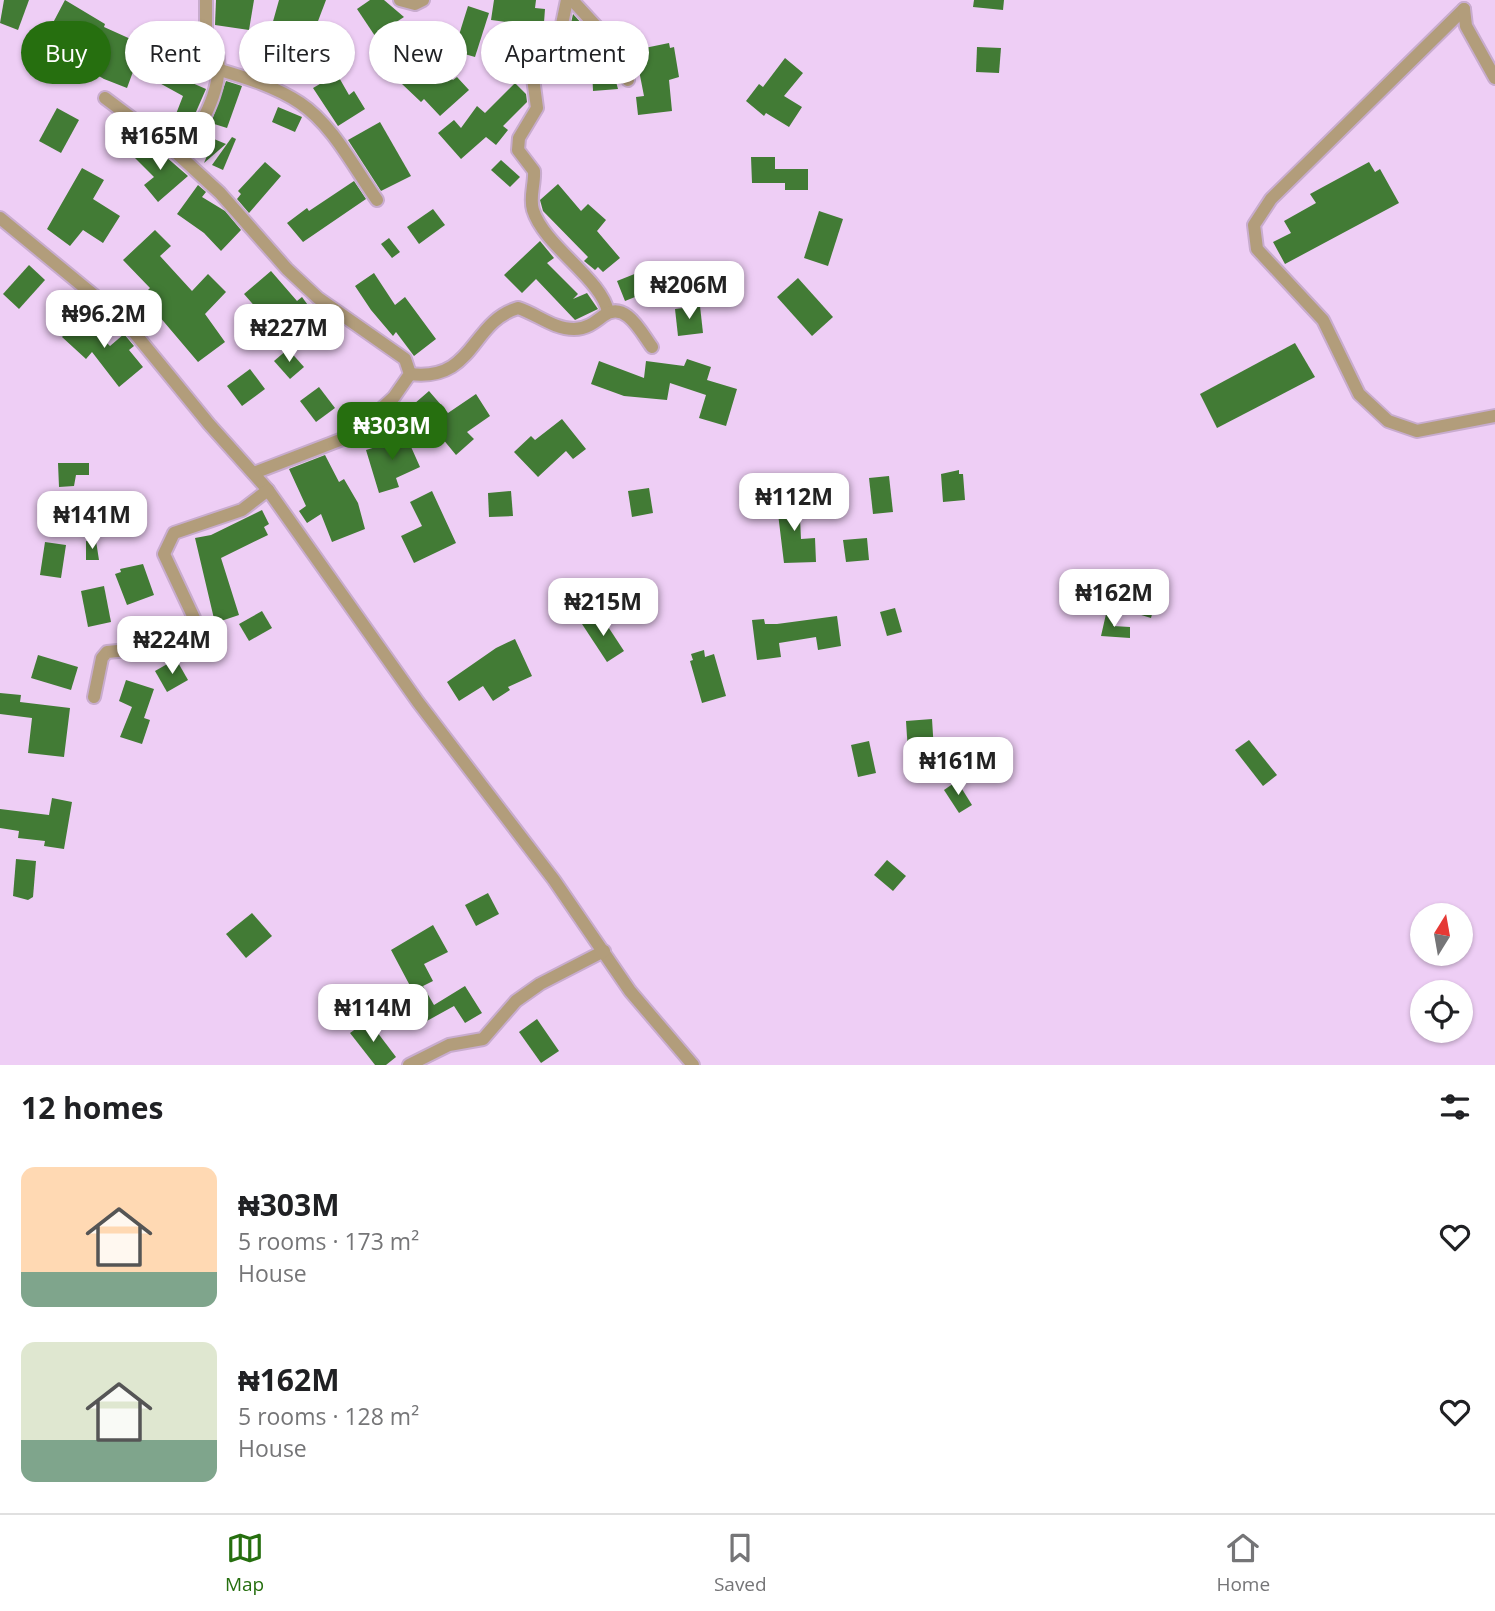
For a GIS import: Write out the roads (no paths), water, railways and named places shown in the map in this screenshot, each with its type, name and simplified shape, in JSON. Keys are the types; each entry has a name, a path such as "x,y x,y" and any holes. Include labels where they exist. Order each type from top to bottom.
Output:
{"street":[{"path":"206,0 206,21"},
{"path":"400,0 415,4 423,0"},
{"path":"569,0 590,21"},
{"path":"569,0 555,58 533,78 537,108 517,145 534,171 532,207 537,220 589,282 607,306 608,312"},
{"path":"1495,78 1466,26 1464,9 1270,199 1254,225 1257,249 1323,320 1359,394 1388,421 1417,431 1447,428 1495,415"},
{"path":"225,71 261,83 300,103 322,122 377,200"},
{"path":"181,157 201,126 215,84"},
{"path":"105,98 181,157 220,193 287,269 318,298 405,359 410,374"},
{"path":"0,218 124,320 209,424 268,490 418,702 631,990 693,1065"},
{"path":"410,374 427,376 445,371 473,351 500,313 518,308 556,326 575,329 590,326 608,312 627,314 652,347"},
{"path":"254,473 353,435 394,397 410,374"},
{"path":"93,697 102,659 107,652 139,649 190,624 194,618 164,554 174,533 243,510 268,490"},
{"path":"409,1065 449,1045 482,1039 516,1001 540,984 604,951"}]}
